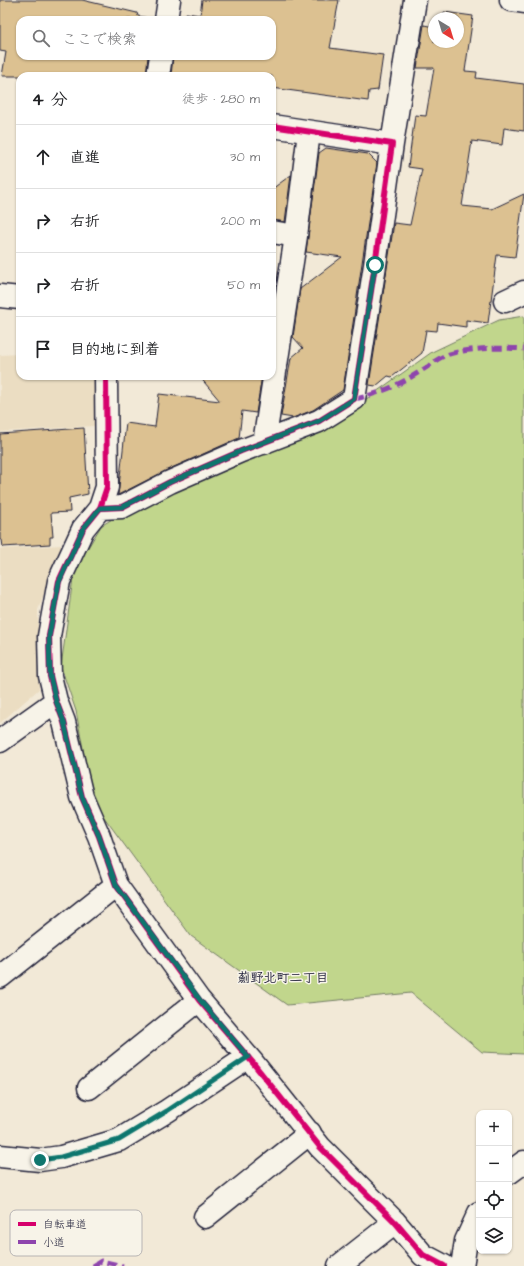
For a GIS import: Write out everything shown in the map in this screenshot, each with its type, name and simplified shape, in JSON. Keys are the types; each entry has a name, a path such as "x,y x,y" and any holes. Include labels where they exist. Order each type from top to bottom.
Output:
{"street":[{"path":"167,16 169,0"},
{"path":"100,508 122,507 170,482 319,421 354,399 415,0"},
{"path":"511,0 524,2"},
{"path":"159,72 160,60"},
{"path":"276,127 392,144"},
{"path":"276,365 296,236 309,132"},
{"path":"276,233 296,236"},
{"path":"0,296 16,298"},
{"path":"106,380 107,487 100,508 83,529 59,582 49,636 49,660 56,701 64,722 82,797 99,836 116,885 200,1000 320,1147 395,1222 422,1255 444,1266"},
{"path":"264,443 274,380"},
{"path":"0,740 56,701"},
{"path":"0,977 116,885"},
{"path":"89,1088 200,1000"},
{"path":"0,1156 40,1160 61,1157 119,1140 167,1111 248,1057"},
{"path":"205,1217 310,1133"},
{"path":"512,1171 524,1162"},
{"path":"462,1266 466,1241 477,1218"},
{"path":"339,1266 395,1222"}],"shaded area":[{"path":"16,354 16,380 94,380 94,426 0,432 0,355"},
{"path":"62,545 38,610 39,689 0,723 0,549"}],"green space":[{"path":"524,316 524,1054 482,1052 411,993 287,1005 191,936 93,802 76,711 61,667 74,571 101,526 146,498 355,407 432,352 499,320"}],"building":[{"path":"0,0 82,0 137,13 138,16 16,16 16,60 148,60 146,72 16,72 16,76 2,76 6,52 0,51"},
{"path":"202,0 339,0 330,48 383,55 378,90 369,91 368,101 276,89 276,72 171,72 173,60 276,60 276,16 186,16 186,13 200,15"},
{"path":"464,15 473,16 465,71 477,72 476,78 524,84 524,131 504,128 502,145 472,141 462,206 492,209 524,194 515,257 497,255 488,323 466,320 466,327 438,323 437,331 426,330 422,353 392,377 388,376 376,386 369,385 394,223 410,225 422,169 408,167 415,115 426,116 434,68 417,68 424,25 428,26 428,48 464,48"},
{"path":"326,148 368,154 377,163 343,390 313,410 293,418 281,416 291,358 303,348 293,337 300,289 342,257 306,252 319,153"},
{"path":"291,175 285,222 276,221 276,186"},
{"path":"202,380 261,380 256,413 242,411 239,438 165,471 118,495 126,423 155,427 159,394 220,401"},
{"path":"84,428 88,494 69,498 70,512 51,513 53,537 50,537 50,544 3,547 2,540 0,540 0,434"}],"marked path":[{"path":"354,399 373,394 399,384 426,368 439,358 449,354 482,349 524,349"},
{"path":"93,1266 101,1261 123,1266"}],"cycle path":[{"path":"100,508 122,507 170,482 241,451 319,421 354,399 392,144 276,127"},
{"path":"106,380 107,487 100,508 83,529 59,581 49,636 50,676 56,701 64,722 82,797 99,836 116,885 199,1000 253,1063 320,1147 395,1222 423,1255 444,1266"}],"district":[{"name":"薊野北町二丁目","path":"283,977"}],"route":[{"path":"40,1160 61,1157 119,1140 167,1111 248,1057 200,1000 116,885 99,836 82,797 64,722 56,701 50,676 49,636 59,582 83,529 100,508 122,507 170,482 241,451 319,421 354,399 375,265"}]}
